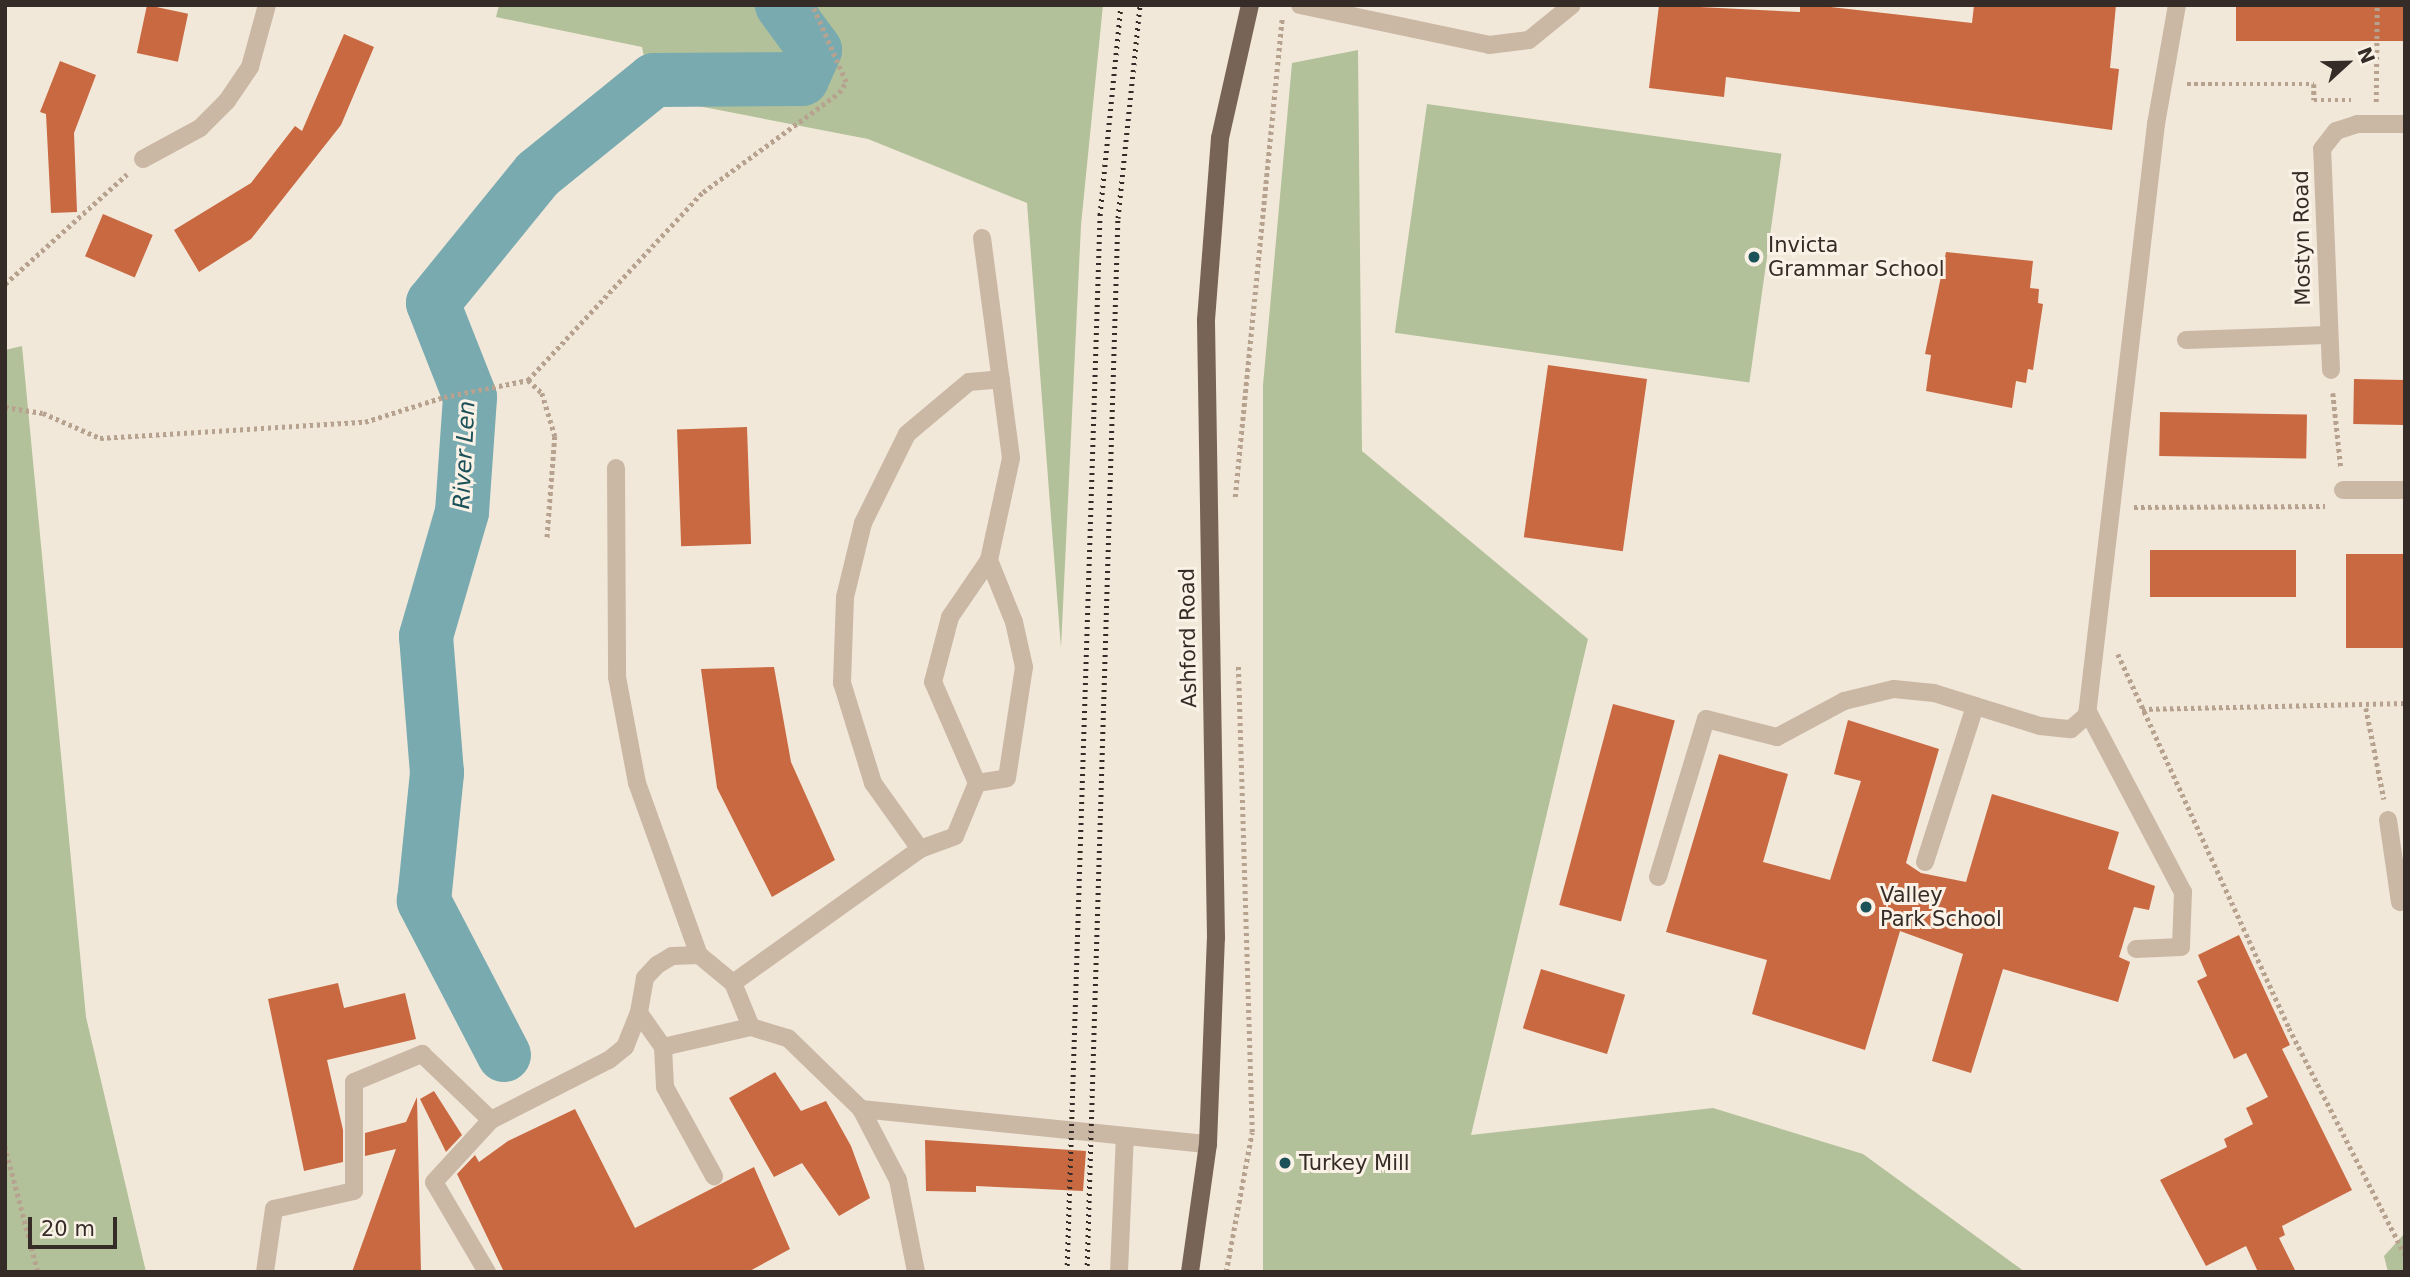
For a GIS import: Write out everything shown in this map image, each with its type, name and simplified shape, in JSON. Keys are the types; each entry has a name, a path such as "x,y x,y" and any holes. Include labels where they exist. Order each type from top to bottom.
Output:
{"main road":[{"name":"Ashford Road","path":"1190,1272 1208,1144 1216,938 1206,320 1220,138 1250,5"}],"street":[{"path":"144,159 201,128 227,100 250,67 267,5"},
{"path":"1300,5 1489,45 1529,40 1572,5"},
{"path":"2136,949 2180,947 2183,892 2088,712 2154,138 2177,5"},
{"name":"Mostyn Road","path":"2331,370 2326,335 2322,149 2336,131 2376,124 2405,124"},
{"path":"733,983 920,849 954,836 977,783 933,682 950,617 989,560 1011,458 982,238"},
{"name":"Mostyn Road","path":"2186,340 2326,335"},
{"path":"920,849 873,783 842,683 845,597 863,523 907,434 969,382 1001,379"},
{"path":"616,468 617,677 637,783 699,955 733,983 751,1027"},
{"path":"2343,490 2405,490"},
{"path":"977,783 1007,778 1024,667 1014,622 989,560"},
{"path":"1657,877 1706,719 1777,737 1844,701 1894,689 1934,693 2040,726 2071,729 2088,712"},
{"path":"1925,862 1975,706"},
{"path":"2388,820 2399,865 2400,902"},
{"path":"487,1272 434,1182 491,1120 609,1060 625,1047 639,1013 645,978 657,965 671,956 699,955"},
{"path":"639,1013 663,1047 665,1087 714,1176"},
{"path":"663,1047 751,1027 788,1038 861,1109 898,1180 916,1272"},
{"path":"265,1272 274,1209 354,1191 354,1082 422,1054 491,1120"},
{"path":"861,1109 1208,1144"},
{"path":"1119,1272 1125,1136"}],"path":[{"path":"5,407 43,413 100,438 365,422 444,397 528,380 703,192 839,93 846,82 812,5"},
{"path":"1234,512 1283,5"},
{"path":"2376,124 2377,5"},
{"path":"2187,84 2314,84 2314,100 2376,99"},
{"path":"5,284 144,159"},
{"path":"2127,508 2341,506 2343,490 2331,370"},
{"path":"528,380 542,393 555,436 547,540"},
{"path":"1226,1272 1252,1132 1238,662"},
{"path":"2405,703 2366,708 2142,709 2290,1028 2405,1255"},
{"path":"2366,708 2388,820"},
{"path":"5,1146 38,1272"}],"green space":[{"path":"499,5 1103,5 1081,225 1061,648 1027,203 868,139 652,97 642,47 496,17"},
{"path":"1358,50 1362,451 1588,639 1471,1135 1713,1108 1863,1154 2025,1272 1263,1272 1263,385 1292,63"},
{"path":"1427,104 1782,154 1749,383 1395,333"},
{"path":"22,346 86,1017 146,1272 5,1272 5,350"},
{"path":"2405,1233 2405,1272 2388,1272 2384,1256"}],"building":[{"path":"147,5 188,14 178,62 137,53"},
{"path":"1659,5 1800,12 1800,5 1813,5 1972,23 1974,5 2116,5 2110,68 2119,69 2112,130 1726,77 1724,97 1649,88"},
{"path":"2236,5 2405,5 2405,41 2236,41"},
{"path":"344,34 374,47 341,125 251,239 199,272 174,230 251,183 295,126 302,131"},
{"path":"60,61 96,75 74,133 77,212 51,213 46,114 40,112"},
{"path":"103,214 153,235 135,277 85,256"},
{"path":"1946,252 2033,261 2030,288 2039,289 2038,303 2043,304 2033,370 2028,369 2026,383 2016,381 2012,408 1926,391 1931,355 1925,354"},
{"path":"1548,365 1647,379 1623,551 1524,537"},
{"path":"2354,379 2405,380 2404,425 2353,424"},
{"path":"2160,412 2307,415 2306,459 2159,456"},
{"path":"747,427 751,544 681,546 677,429"},
{"path":"2150,550 2296,550 2296,597 2150,597"},
{"path":"2346,554 2405,554 2405,648 2346,648"},
{"path":"774,667 791,762 835,860 772,897 717,788 701,669"},
{"path":"1613,704 1675,721 1621,921 1559,905"},
{"path":"1848,720 1939,749 1906,863 1921,873 1966,882 1992,794 2119,832 2108,869 2155,886 2149,910 2134,907 2119,957 2130,962 2118,1002 2003,969 1971,1073 1932,1061 1963,954 1900,931 1865,1050 1752,1014 1767,960 1666,932 1719,754 1788,774 1763,862 1830,880 1861,781 1834,774"},
{"path":"2239,935 2290,1045 2282,1049 2352,1190 2282,1226 2285,1235 2279,1238 2296,1272 2258,1272 2246,1246 2206,1266 2160,1180 2227,1147 2224,1139 2253,1124 2246,1108 2268,1097 2246,1053 2234,1059 2197,981 2207,976 2198,955"},
{"path":"1541,969 1625,995 1607,1054 1523,1028"},
{"path":"338,983 344,1008 405,993 416,1039 327,1060 343,1130 343,1162 304,1171 268,999"},
{"path":"775,1072 801,1111 826,1101 851,1146 870,1198 839,1216 802,1163 774,1177 729,1098"},
{"path":"434,1091 462,1135 446,1152 420,1099"},
{"path":"417,1097 421,1272 352,1272 396,1149 365,1156 365,1133 406,1122"},
{"path":"575,1109 635,1228 754,1167 790,1249 748,1272 504,1272 457,1174 475,1155 479,1162 508,1141"},
{"path":"925,1140 1086,1151 1083,1191 976,1186 976,1192 926,1191"}],"waterway":[{"name":"River Len","path":"504,1055 424,901 437,773 426,636 462,512 470,397 433,303 538,174 654,80 802,79 815,50 782,5"}],"railway":[{"path":"1067,1272 1100,215 1121,5"},
{"path":"1087,1272 1118,218 1140,5"}],"place":[{"name":"Invicta Grammar School","path":"1754,257"},
{"name":"Valley Park School","path":"1866,907"},
{"name":"Turkey Mill","path":"1285,1163"}]}
